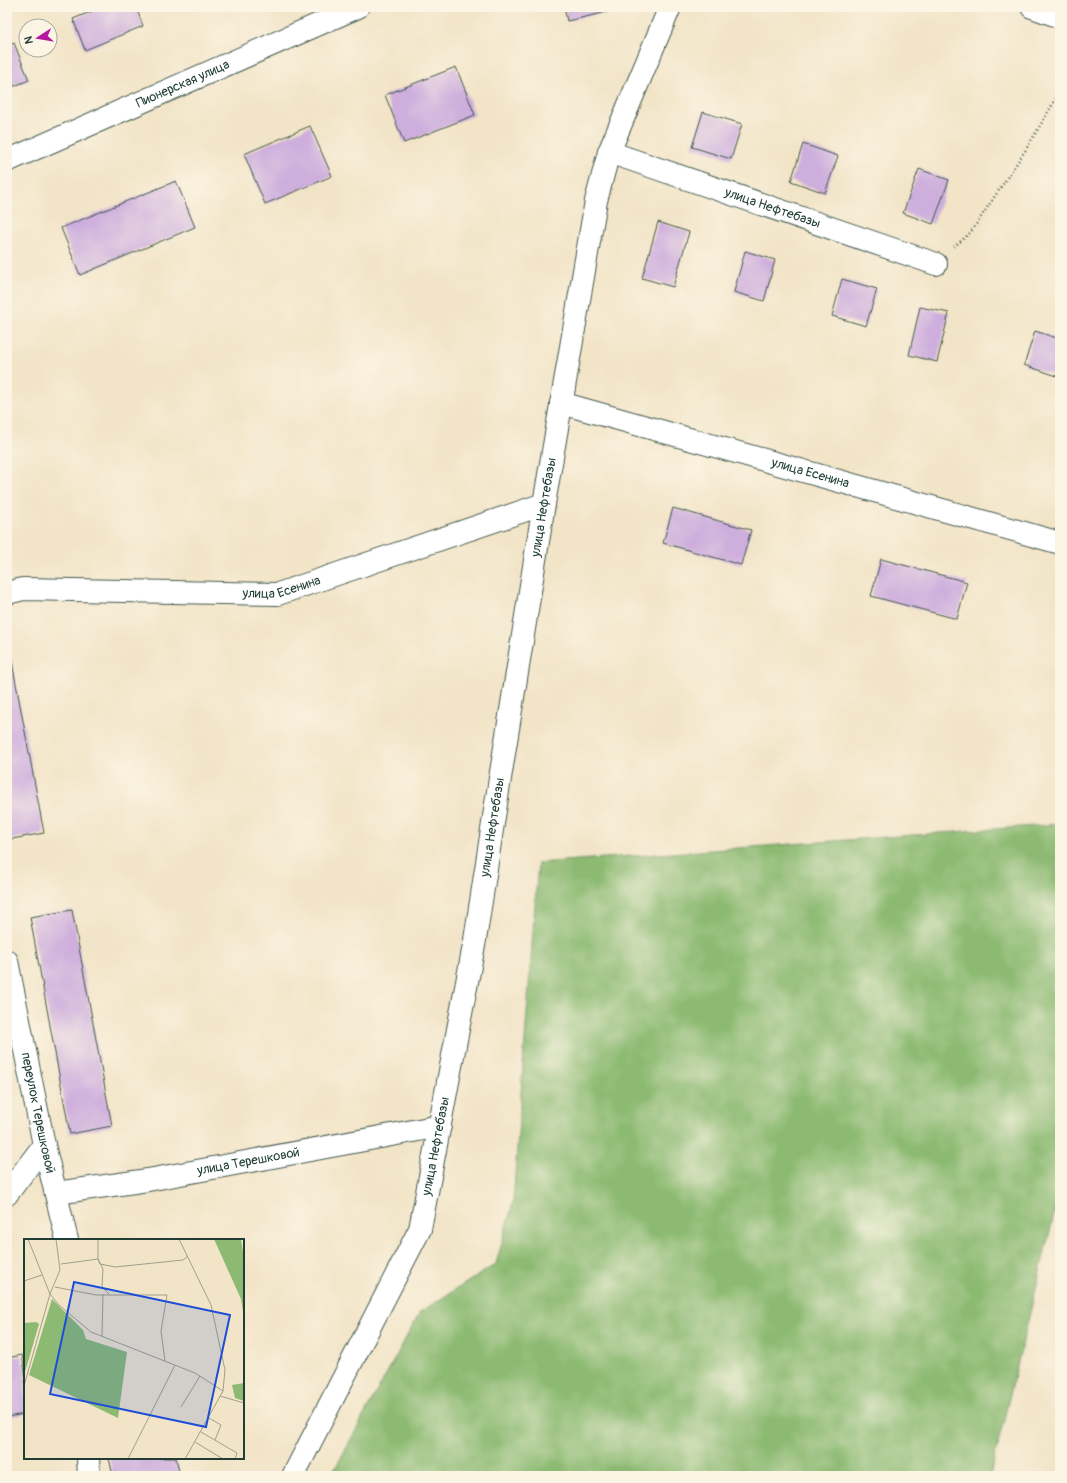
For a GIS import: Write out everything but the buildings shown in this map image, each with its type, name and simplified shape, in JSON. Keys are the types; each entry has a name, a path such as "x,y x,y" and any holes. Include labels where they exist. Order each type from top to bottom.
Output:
{"street":[{"name":"Пионерская улица","path":"7,160 358,7"},
{"name":"улица Нефтебазы","path":"293,1476 420,1229 475,940 544,504 596,201 609,152 670,7"},
{"path":"1032,7 1060,17"},
{"name":"улица Нефтебазы","path":"609,152 936,264"},
{"name":"улица Есенина","path":"561,403 1060,543"},
{"name":"улица Есенина","path":"7,592 24,589 278,594 544,504"},
{"name":"переулок Терешковой","path":"7,961 44,1145 67,1239"},
{"name":"улица Терешковой","path":"56,1193 148,1180 440,1126"},
{"path":"7,1194 44,1145"},
{"path":"88,1459 89,1476"}],"path":[{"path":"936,264 971,232 1025,151 1060,92"}],"green space":[{"path":"1060,824 1060,1190 990,1476 331,1476 420,1312 496,1264 513,1202 538,863"}]}
